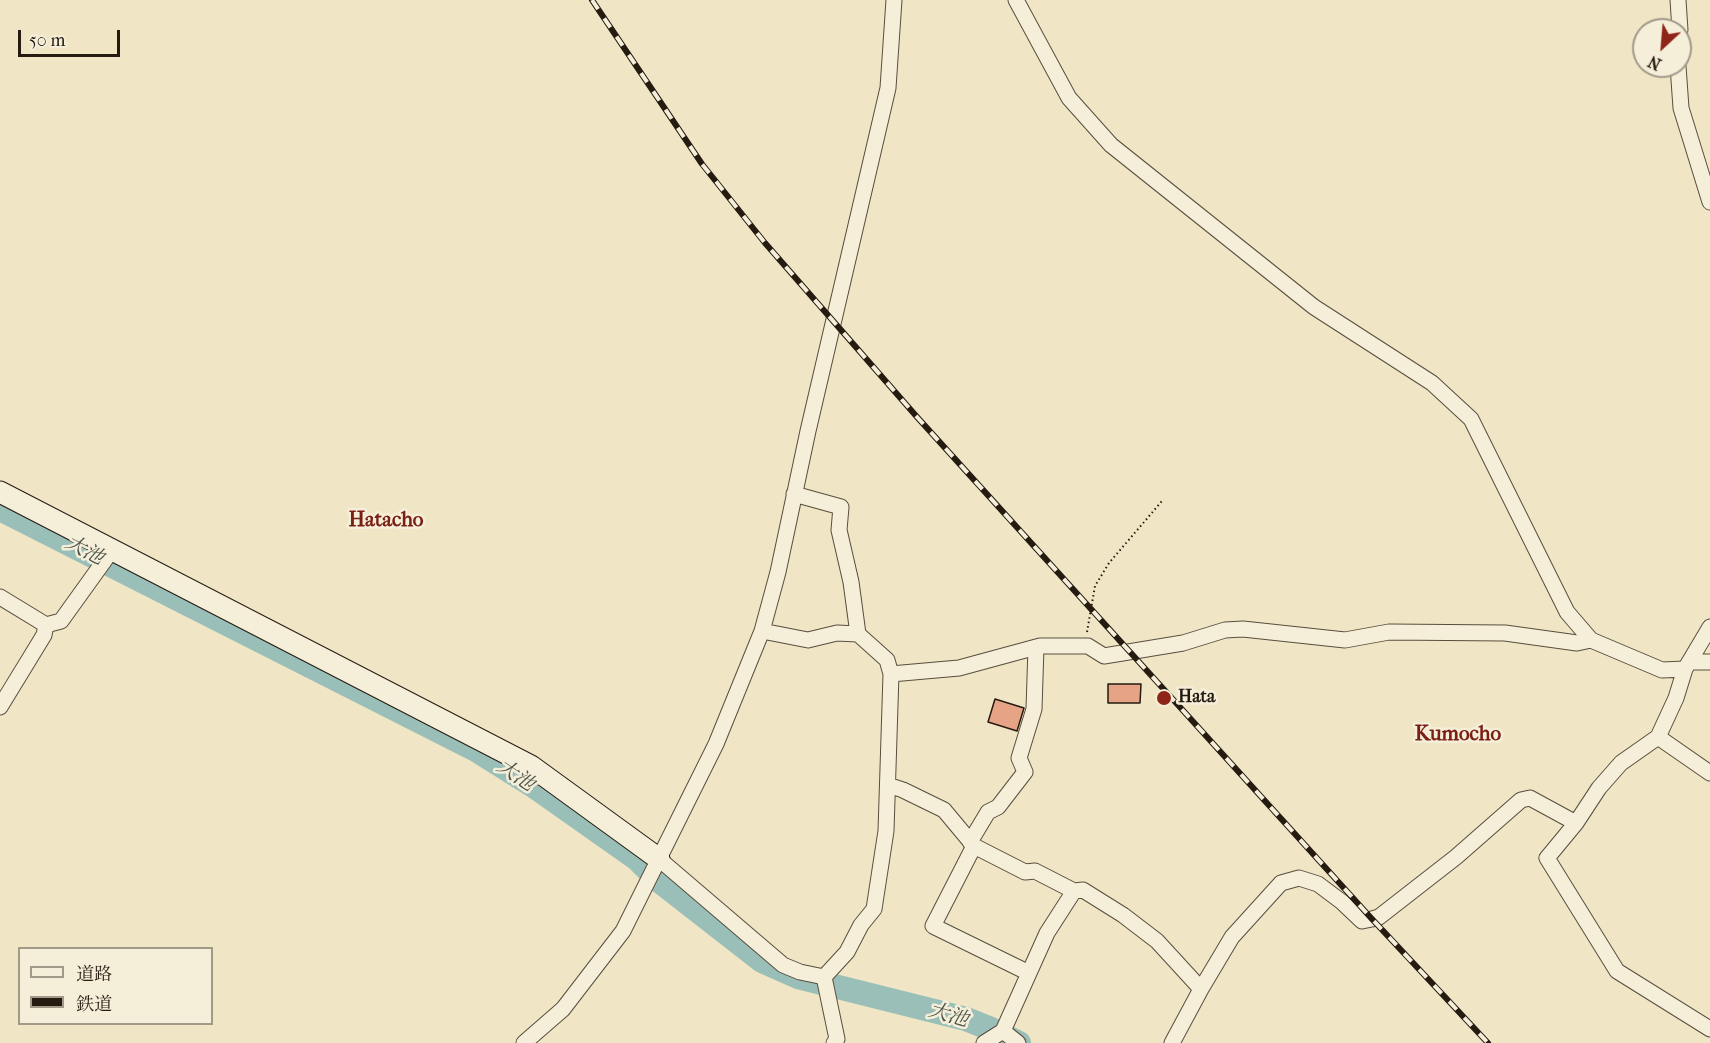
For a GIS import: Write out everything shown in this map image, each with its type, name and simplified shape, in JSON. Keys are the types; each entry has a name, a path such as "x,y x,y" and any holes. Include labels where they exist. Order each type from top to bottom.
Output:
{"street":[{"path":"524,1043 563,1009 622,931 716,744 762,631 778,572 888,88 894,0"},
{"path":"1016,0 1069,99 1111,145 1314,307 1432,383 1471,419 1567,612 1591,640 1662,670 1710,662"},
{"path":"1678,0 1679,18"},
{"path":"1679,78 1680,108 1710,202"},
{"path":"0,492 531,766 659,859 783,965 800,972 824,977"},
{"path":"794,494 841,507 838,530 851,582 858,634"},
{"path":"0,597 46,625 61,621 112,550"},
{"path":"1,703 44,634 46,625"},
{"path":"1710,627 1688,666 1658,737 1621,763 1599,788 1576,824 1547,858 1617,971 1710,1029"},
{"path":"891,674 959,668 1036,647 1088,646 1104,656 1183,643 1225,630 1243,629 1345,640 1389,632 1505,633 1576,643 1591,640"},
{"path":"762,631 807,640 837,633 858,634 887,660 891,674 886,831 874,909 861,925 847,952 824,977"},
{"path":"1029,973 933,927 988,812 998,807 1024,772 1019,758 1034,710 1036,647"},
{"path":"1658,737 1710,773"},
{"path":"888,786 903,790 944,810 972,844 1024,872 1035,871 1074,891 1083,890 1123,915 1157,940 1201,989"},
{"path":"1172,1043 1232,937 1281,883 1299,878 1318,884 1362,921 1372,919 1379,917 1456,857 1521,800 1530,798 1576,824"},
{"path":"984,1043 1003,1031 1047,933 1074,891"},
{"path":"824,977 837,1039 834,1043"},
{"path":"1003,1031 1018,1043"}],"path":[{"path":"1088,646 1087,630 1095,586 1109,563 1162,501"}],"building":[{"path":"1108,684 1141,684 1140,703 1108,703"},
{"path":"995,699 1024,708 1017,731 988,722"}],"waterway":[{"name":"大池","path":"0,509 476,750 532,785 637,859 658,880 762,961 798,977 966,1019 1019,1043"}],"railway":[{"path":"592,0 702,164 765,243 917,417 1372,919 1488,1043"}],"place":[{"name":"Hata","path":"1164,698"}],"district":[{"name":"Hatacho","path":"386,521"},
{"name":"Kumocho","path":"1458,735"}]}
